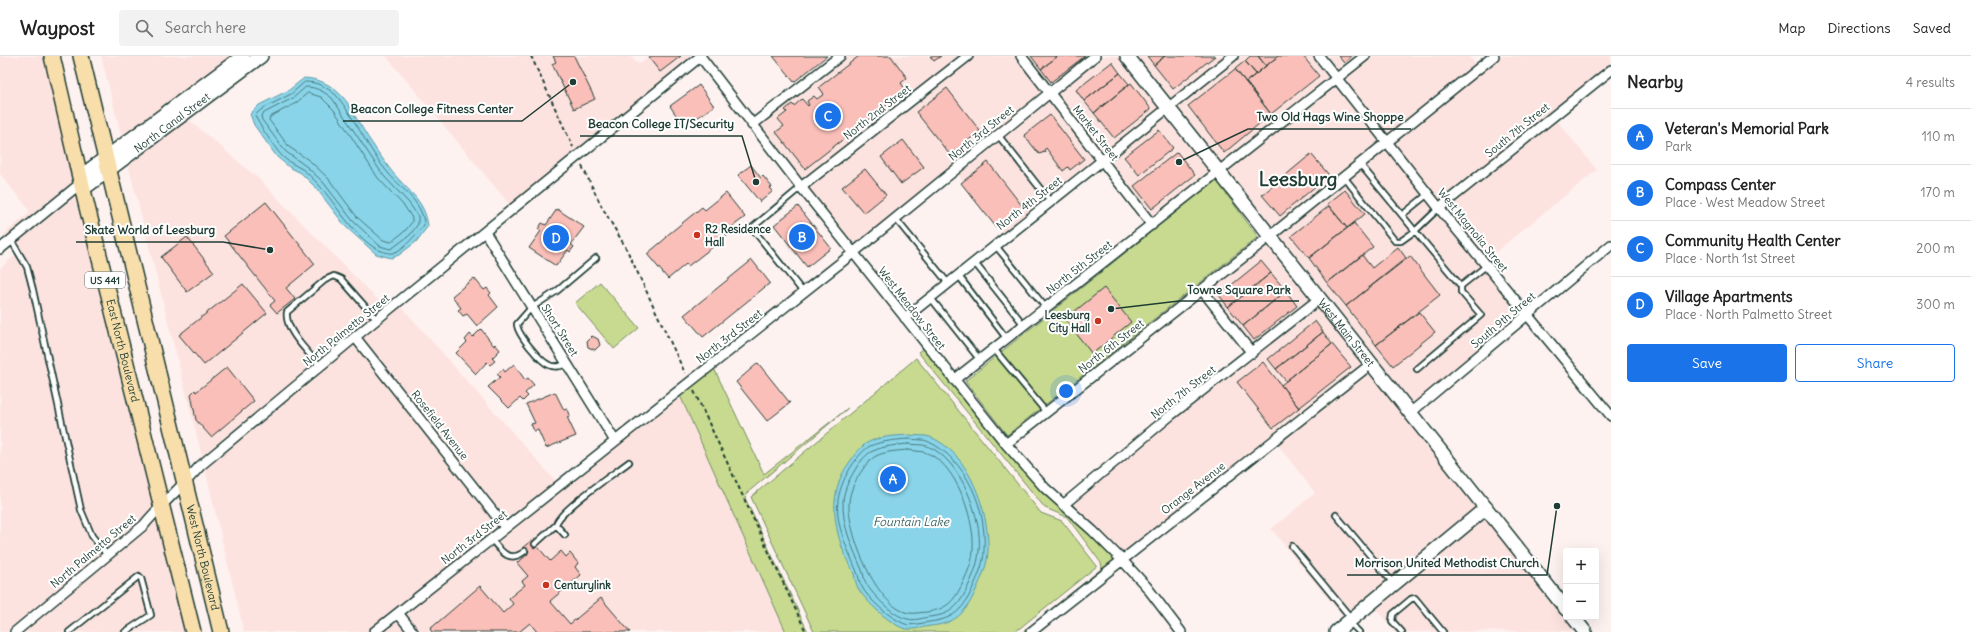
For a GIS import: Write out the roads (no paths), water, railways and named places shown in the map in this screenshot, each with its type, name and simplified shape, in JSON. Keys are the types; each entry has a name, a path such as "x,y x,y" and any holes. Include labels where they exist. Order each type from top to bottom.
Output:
{"main road":[{"name":"East North Boulevard","path":"52,56 81,183 161,504"},
{"name":"US 441","path":"81,56 185,483"},
{"path":"107,165 243,56"},
{"name":"North Canal Street","path":"81,183 261,56"},
{"name":"West Main Street","path":"1127,56 1269,237 1563,604"},
{"name":"West North Boulevard","path":"185,483 221,632"},
{"name":"US 441","path":"161,504 193,632"},
{"path":"1336,632 1486,508"},
{"path":"1575,620 1585,632"}],"street":[{"name":"West Meadow Street","path":"700,56 752,125 904,318 1006,444 1045,488 1093,531 1122,560 1146,586 1181,632"},
{"name":"North Palmetto Street","path":"15,632 144,525 161,504 185,483 200,466 355,337 700,56"},
{"path":"752,125 840,56"},
{"name":"North 2nd Street","path":"801,187 968,56"},
{"name":"Market Street","path":"1021,56 1152,225"},
{"name":"North 3rd Street","path":"374,632 853,253 1095,56"},
{"name":"West Magnolia Street","path":"1319,56 1486,266 1611,416"},
{"name":"North 5th Street","path":"954,380 1365,56"},
{"name":"North 6th Street","path":"1006,444 1269,237 1494,56"},
{"name":"North 4th Street","path":"904,318 1230,57"},
{"name":"South 7th Street","path":"1439,208 1611,70"},
{"name":"North Canal Street","path":"4,243 81,183"},
{"name":"Short Street","path":"485,232 615,441"},
{"name":"South 9th Street","path":"1410,413 1611,245"},
{"path":"1202,290 1252,353"},
{"name":"North 7th Street","path":"1063,505 1171,415 1319,299"},
{"name":"Rosefield Avenue","path":"355,337 505,527"},
{"name":"Orange Avenue","path":"1032,632 1371,364"},
{"path":"398,613 414,632"}],"lane":[{"path":"997,135 1050,201"},
{"path":"1360,164 1461,286 1461,292 1481,315 1418,369"},
{"path":"1344,177 1395,241 1401,241 1415,231 1439,208"},
{"path":"801,187 752,228 803,292"},
{"path":"1402,215 1428,194"},
{"path":"895,218 948,283"},
{"path":"4,243 26,267 33,290 81,510 92,536 107,555"},
{"path":"995,245 1046,308"},
{"path":"567,364 558,367 550,366 520,335 517,324 531,308 557,291 596,258"},
{"path":"974,262 1024,325"},
{"path":"1461,286 1486,266"},
{"path":"957,275 1006,339"},
{"path":"320,366 288,327 286,319 287,312 326,280 334,276 341,279 376,320"},
{"path":"930,297 980,360"},
{"path":"994,349 1046,412"},
{"path":"535,544 556,526 557,520 566,510 629,462"},
{"path":"1336,515 1394,584"},
{"path":"556,526 565,534"},
{"path":"491,539 503,554 509,557 515,557 525,551"},
{"path":"1292,546 1351,620 1358,632"},
{"path":"70,632 139,576 141,578 150,615 125,632"},
{"path":"1402,632 1392,621 1393,614 1411,599 1415,598 1443,632"}],"water":[{"path":"304,78 323,82 333,88 347,102 384,161 419,201 428,226 416,242 399,255 391,258 376,254 346,227 316,188 301,173 289,167 277,157 254,125 250,114 259,105 289,90"},
{"name":"Fountain Lake","path":"909,435 930,437 944,445 956,455 966,469 974,484 985,518 988,549 986,565 972,598 964,611 953,620 946,623 915,629 906,629 894,623 879,612 861,593 838,534 835,509 835,497 842,474 853,457 862,447 877,439"}],"place":[{"name":"Beacon College Fitness Center","path":"573,82"},
{"name":"Community Health Center","path":"828,116"},
{"name":"Two Old Hags Wine Shoppe","path":"1179,162"},
{"name":"Beacon College IT/Security","path":"756,182"},
{"name":"R2 Residence Hall","path":"697,235"},
{"name":"Compass Center","path":"802,237"},
{"name":"Village Apartments","path":"556,238"},
{"name":"Skate World of Leesburg","path":"270,250"},
{"name":"Towne Square Park","path":"1111,309"},
{"name":"Leesburg City Hall","path":"1098,321"},
{"name":"Veteran's Memorial Park","path":"893,479"},
{"name":"Morrison United Methodist Church","path":"1557,506"},
{"name":"Centurylink","path":"546,585"}],"district":[{"name":"Leesburg","path":"1298,179"}]}
